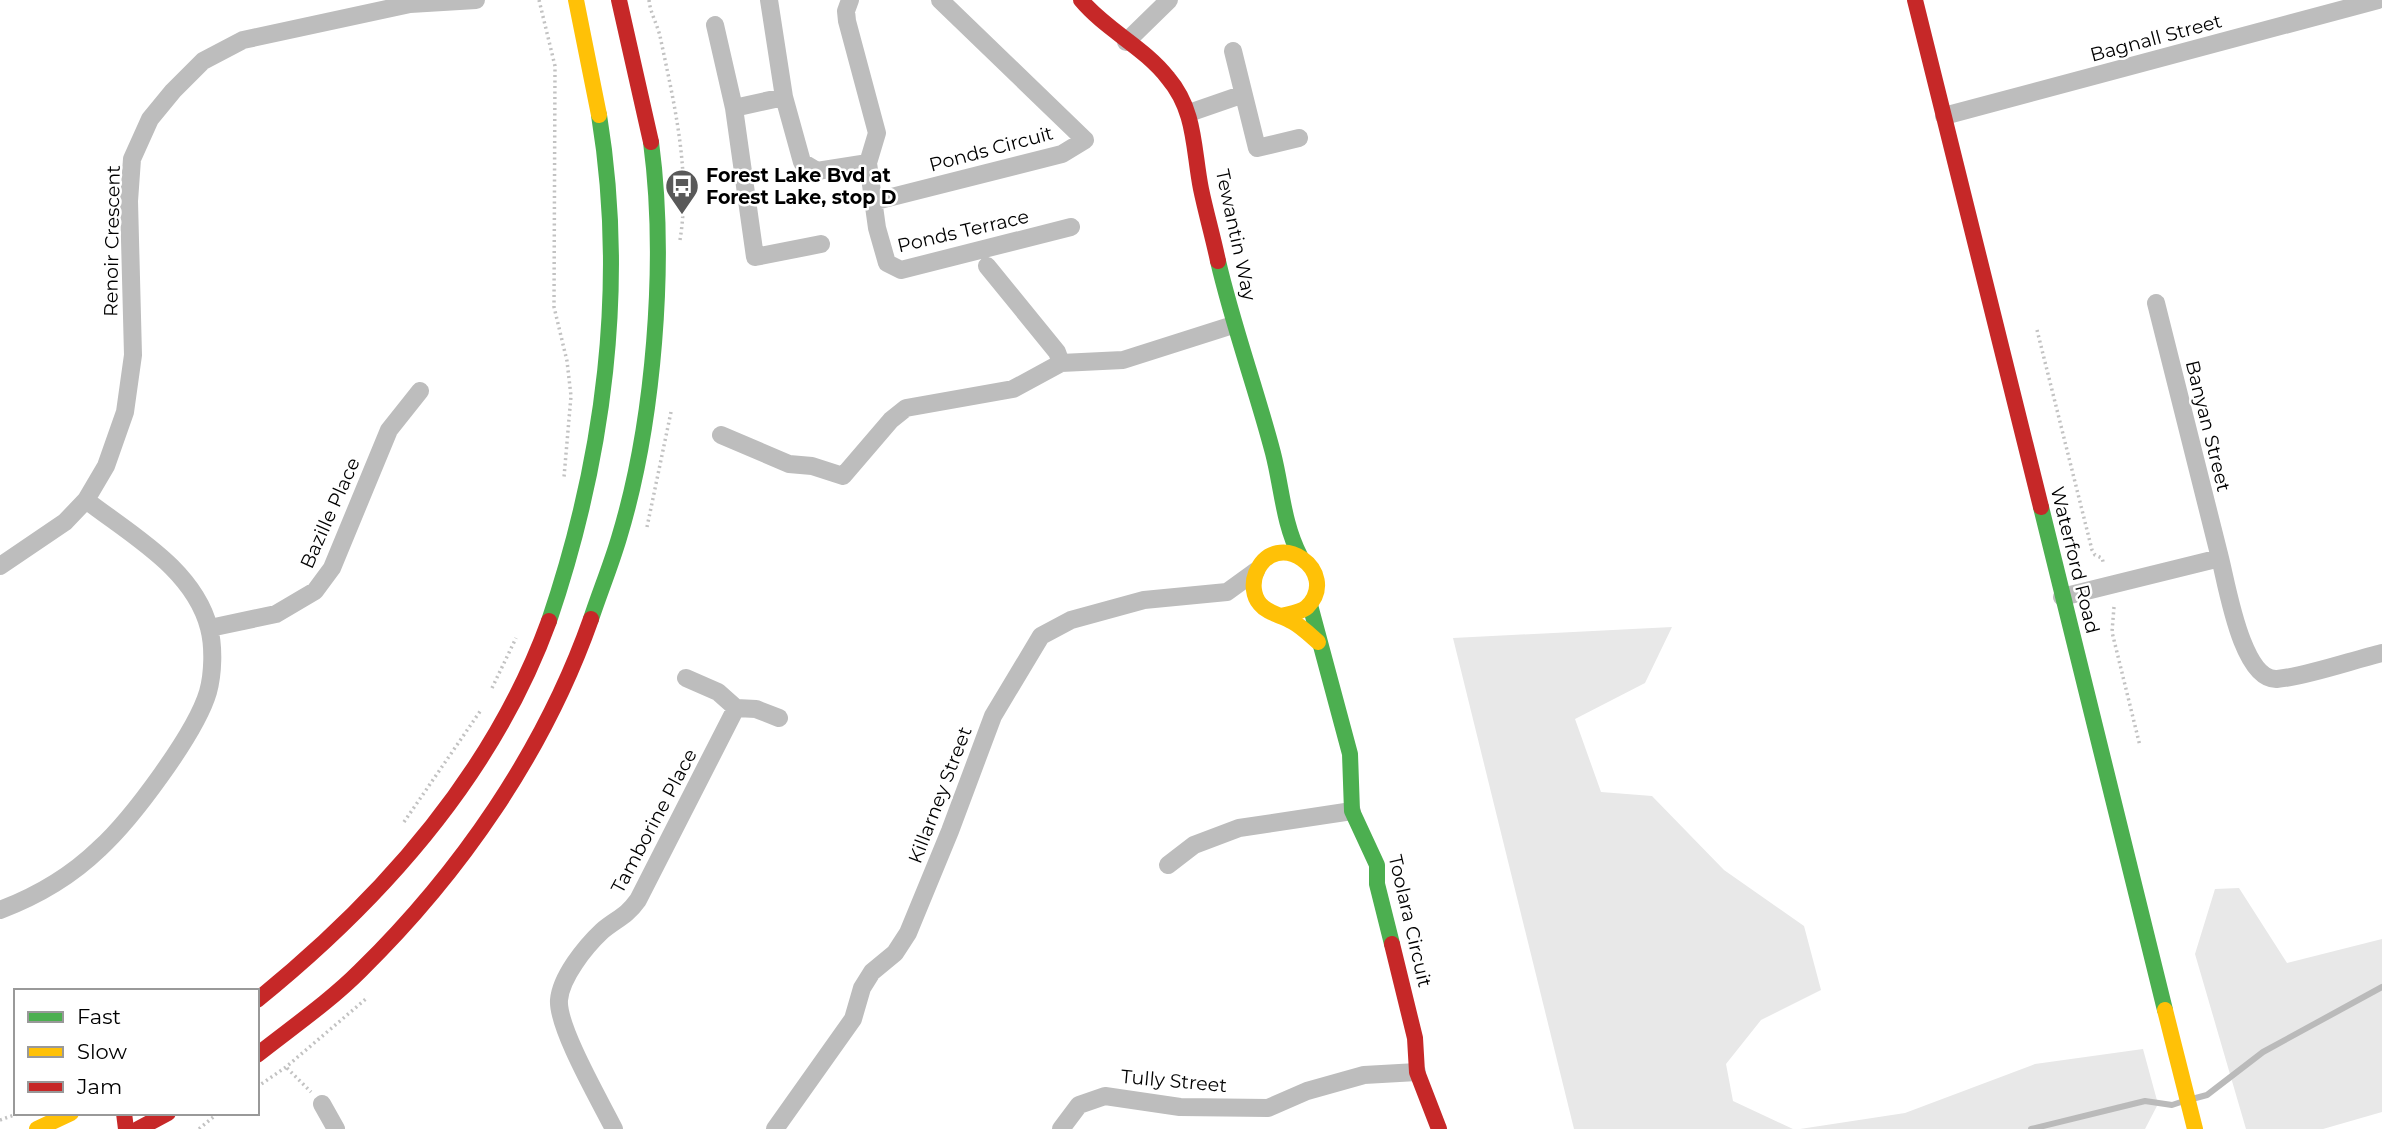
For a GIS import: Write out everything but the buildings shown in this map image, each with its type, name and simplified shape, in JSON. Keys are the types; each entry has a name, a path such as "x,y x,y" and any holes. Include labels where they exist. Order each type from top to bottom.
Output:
{"street":[{"name":"Renoir Crescent","path":"0,566 37,543 86,500 106,466 125,412 133,355 130,201 132,159 150,119 203,61 243,40 383,5 476,0"},
{"path":"259,998 291,974 375,895 428,832 478,763 523,684 557,598 595,458 606,391 614,273 605,155 591,59 576,0"},
{"path":"259,1054 353,978 424,907 482,831 540,740 604,594 630,501 645,424 655,330 657,227 652,150 639,79 619,0"},
{"path":"769,0 784,97 799,154 806,166 826,171 869,163"},
{"path":"850,0 846,11 847,21 877,133 869,163 872,202"},
{"name":"Ponds Circuit","path":"872,202 1062,154 1085,140 940,0"},
{"name":"Tewantin Way","path":"1082,0 1101,25 1165,71 1189,113 1195,134 1202,191 1233,325 1273,454 1284,500 1285,519 1300,556"},
{"path":"1126,41 1169,0"},
{"name":"Waterford Road","path":"1915,0 2195,1129"},
{"name":"Bagnall Street","path":"1944,116 2378,0"},
{"path":"715,25 734,108 755,257 821,244"},
{"path":"1233,51 1241,95 1258,148 1299,138"},
{"path":"1189,113 1241,95"},
{"path":"734,108 784,97"},
{"name":"Ponds Terrace","path":"872,202 883,255 895,270 1071,227"},
{"path":"987,266 1057,352 1061,363"},
{"name":"Banyan Street","path":"2156,303 2246,654 2258,671 2274,679 2382,653"},
{"path":"721,435 789,464 811,466 843,476 891,419 906,408 1013,389 1061,363 1123,360 1233,325"},
{"name":"Bazille Place","path":"210,628 276,614 315,591 332,568 389,430 419,391"},
{"path":"0,910 26,900 64,878 101,848 148,791 194,723 208,692 212,663 210,628 195,595 172,566 86,500"},
{"path":"1227,592 1256,571 1270,555 1285,519"},
{"path":"1270,555 1291,552 1300,556 1309,562 1317,580 1317,591 1310,604 1297,613 1282,616"},
{"path":"2062,597 2220,558"},
{"path":"1256,571 1254,593 1259,602 1267,610 1282,616 1318,642"},
{"name":"Killarney Street","path":"775,1129 853,1019 862,988 872,972 895,953 908,933 993,716 1041,636 1071,620 1144,600 1227,592 1259,602"},
{"name":"Toolara Circuit","path":"1310,604 1350,754 1352,811 1377,865 1377,884 1415,1038 1417,1072 1439,1129"},
{"path":"686,678 718,692 736,708 756,709 779,718"},
{"name":"Tamborine Place","path":"614,1129 561,1020 559,999 567,976 602,931 627,915 638,900 736,708"},
{"path":"1168,865 1194,845 1239,828 1352,811"},
{"name":"Tully Street","path":"1061,1129 1079,1104 1105,1096 1180,1107 1268,1108 1307,1091 1364,1075 1417,1072"},
{"path":"322,1104 337,1129"},
{"path":"37,1129 67,1115"},
{"path":"138,1129 157,1119"}],"path":[{"path":"539,0 555,66 554,307 568,361 570,396 563,489"},
{"path":"2037,330 2092,550 2102,558 2104,565"},
{"path":"2114,607 2112,632 2140,746"},
{"path":"491,690 521,628"},
{"path":"399,828 485,703"},
{"path":"272,1045 286,1067 322,1104"},
{"path":"259,1086 286,1067"},
{"path":"199,1129 216,1115"}],"shaded area":[{"path":"1672,627 1645,683 1575,719 1601,792 1652,796 1724,870 1804,926 1821,990 1761,1020 1726,1064 1733,1101 1793,1129 1574,1129 1453,638"},
{"path":"2239,888 2287,963 2382,939 2382,1112 2323,1129 2246,1129 2195,954 2215,889"},
{"path":"2143,1049 2158,1104 2145,1129 1800,1129 1905,1113 2035,1064"}],"waterway":[{"path":"2192,1099 2207,1095 2263,1052 2382,987"},
{"path":"2031,1129 2145,1101 2172,1105 2181,1102"}],"traffic: fast":[{"path":"549,621 584,498 605,371 611,243 599,115"},
{"path":"591,619 616,548 631,493 649,394 658,238 651,142"},
{"path":"1218,261 1273,453 1290,531 1300,556"},
{"path":"2041,507 2165,1010"},
{"path":"1310,605 1350,754 1352,811 1377,865 1377,884 1392,944"}],"traffic: slow":[{"path":"576,0 599,115"},
{"path":"1282,616 1305,609 1316,594 1317,580 1312,568 1290,553 1277,553 1265,559 1256,573 1255,593 1263,607 1296,624 1318,642"},
{"path":"2165,1010 2195,1129"},
{"path":"37,1129 67,1115"}],"traffic: jam":[{"path":"619,0 651,142"},
{"path":"1081,0 1158,67 1184,104 1189,117 1201,189 1218,261"},
{"path":"1915,0 2041,507"},
{"path":"259,1053 323,1004 360,971 397,933 465,852 524,763 572,668 591,619"},
{"path":"259,998 347,920 390,876 429,830 465,782 497,731 526,677 549,621"},
{"path":"1392,944 1415,1038 1417,1072 1439,1129"},
{"path":"124,1115 126,1129"},
{"path":"138,1129 164,1115"}],"place":[{"name":"Forest Lake Bvd at Forest Lake, stop D","path":"682,216"}]}
